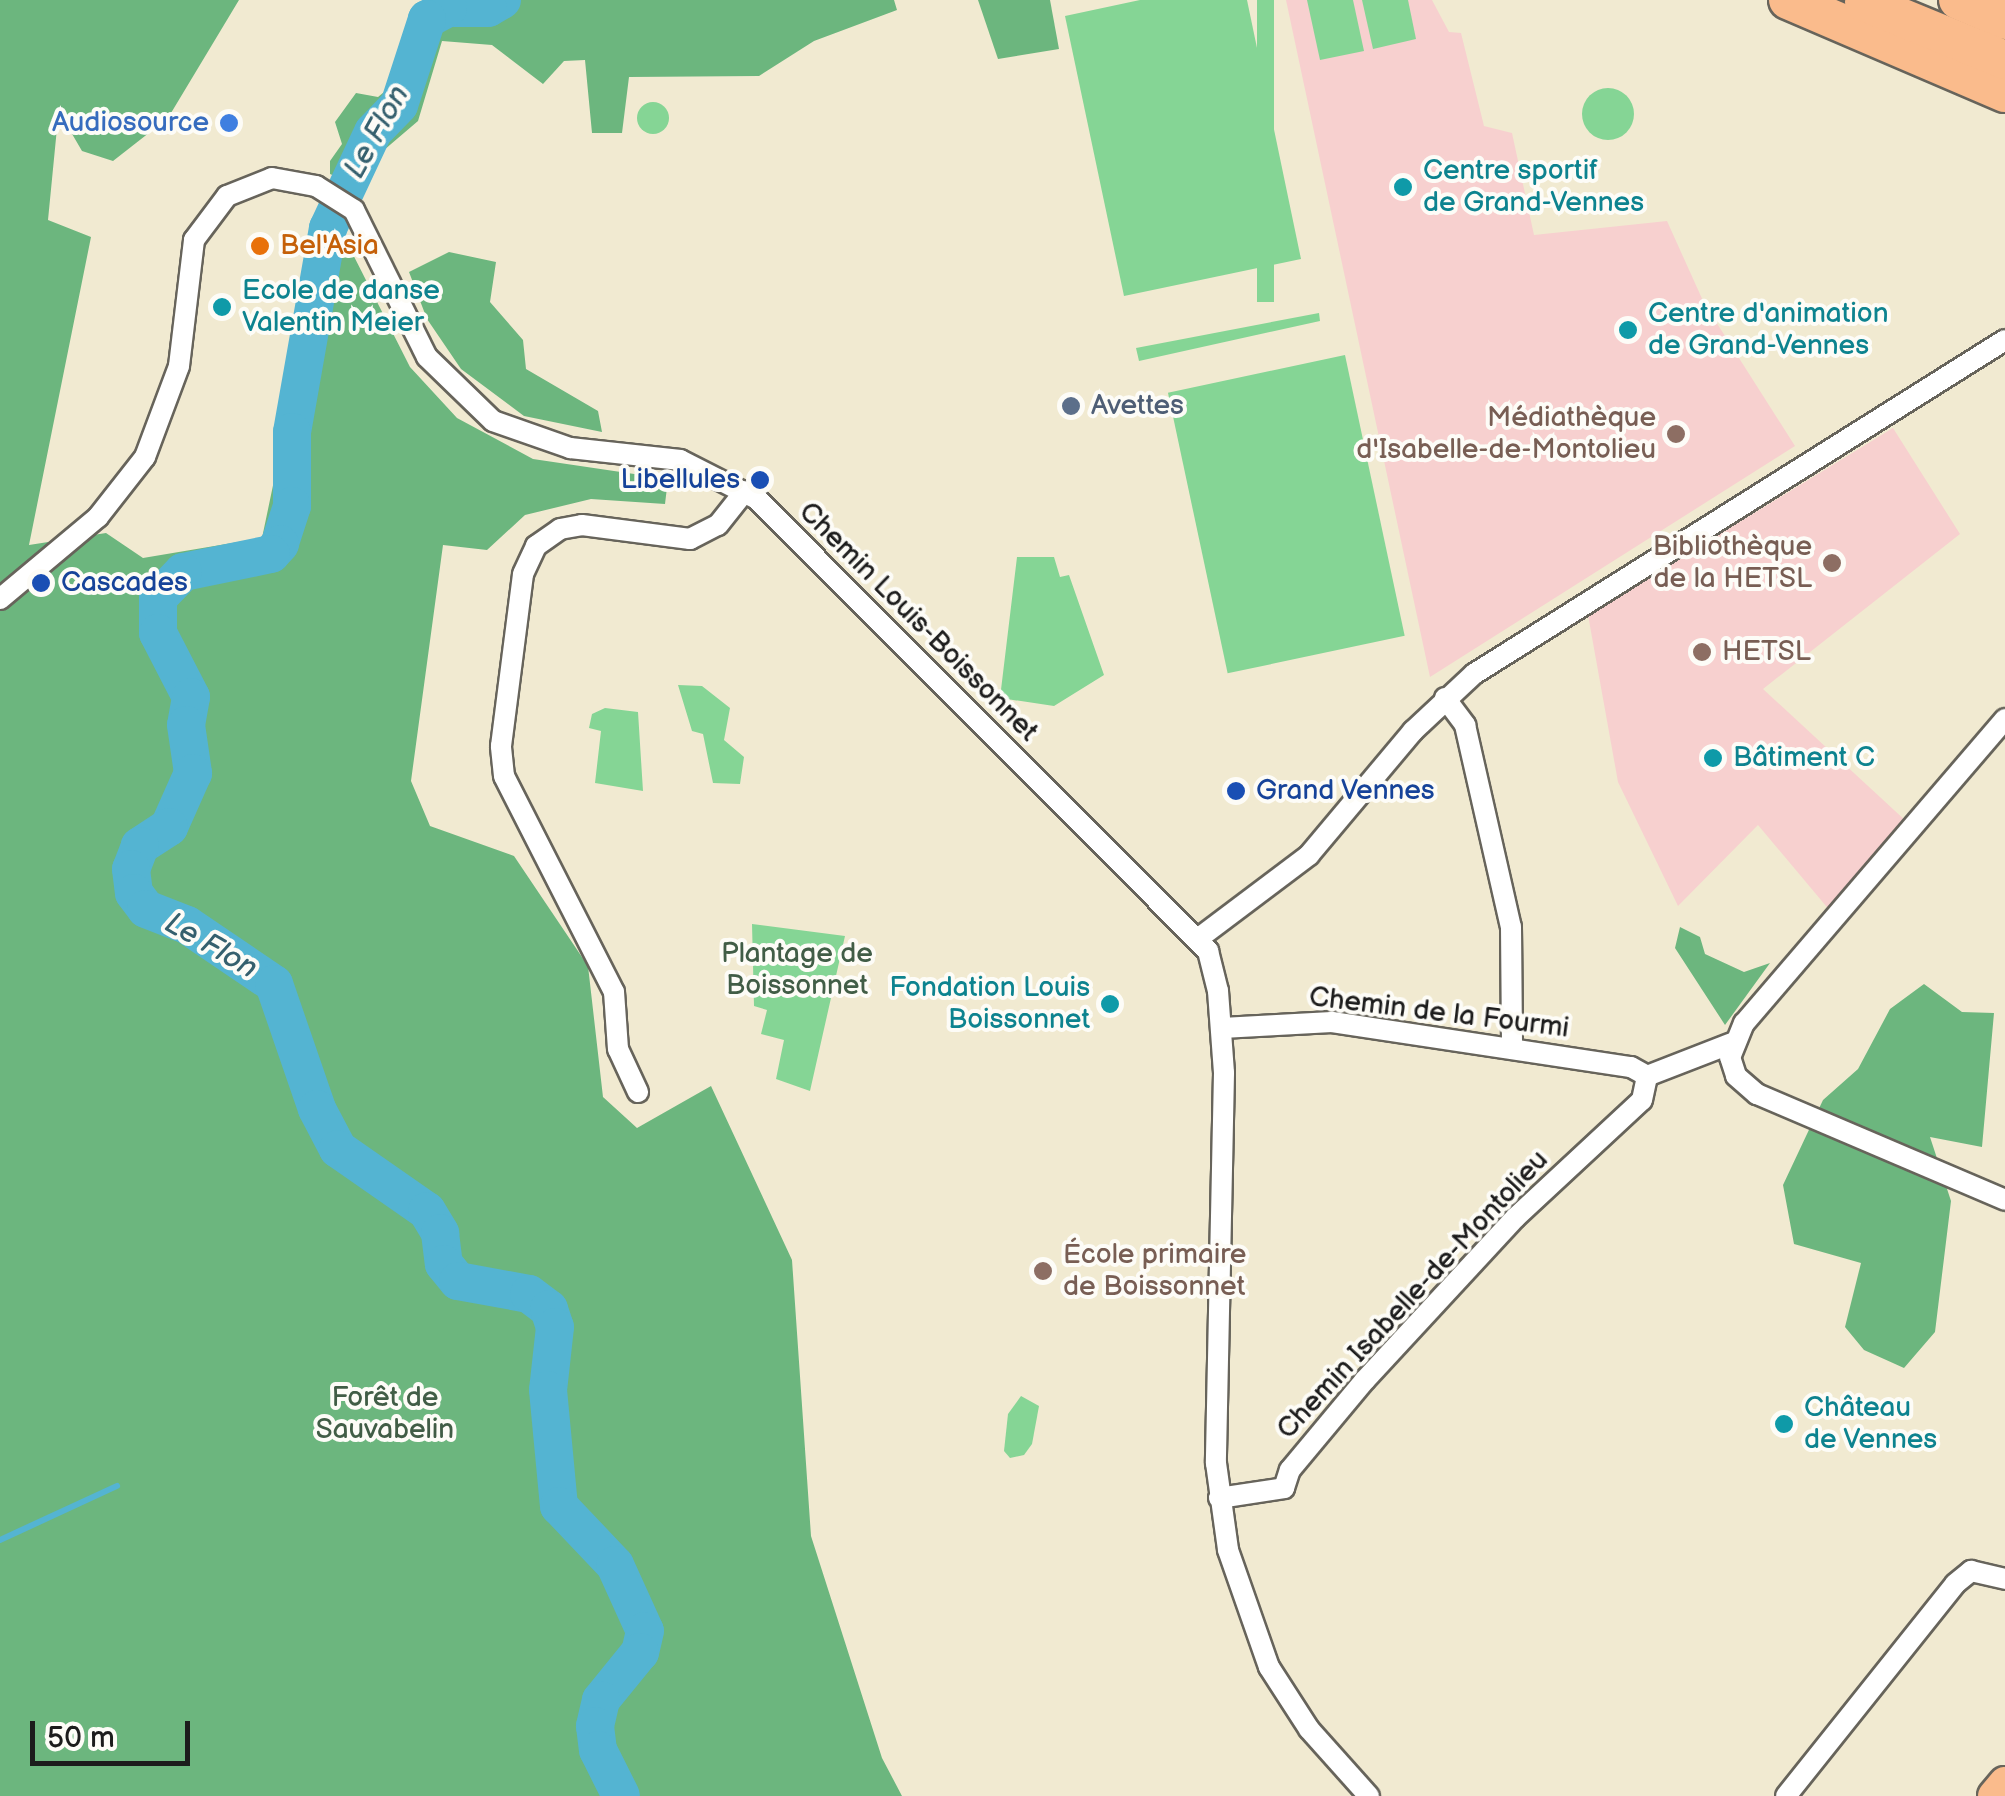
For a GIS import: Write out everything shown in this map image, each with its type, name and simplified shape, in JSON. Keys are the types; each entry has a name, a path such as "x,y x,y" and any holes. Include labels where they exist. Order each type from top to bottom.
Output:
{"highway":[{"path":"1788,0 2005,93"},
{"path":"1858,0 2005,60"},
{"path":"1958,0 2005,20"}],"main road":[{"path":"1994,1796 2005,1782"}],"street":[{"name":"Chemin Louis-Boissonnet","path":"0,598 98,517 157,434 179,366 194,240 203,220 226,196 260,180 316,186 354,210 426,356 469,404 538,441 680,460 745,491 1199,938 1214,968 1222,1028 1219,1498 1232,1568 1269,1667 1310,1729 1369,1796"},
{"path":"1199,938 1328,837 1445,698 1496,658 2005,340"},
{"path":"638,1092 618,1049 614,992 504,776 502,746 523,574 536,546 560,529 582,525 690,539 718,526 745,491"},
{"path":"1445,698 1465,725 1511,927 1512,1048"},
{"path":"1647,1076 1732,1043 2005,719"},
{"name":"Chemin de la Fourmi","path":"1222,1028 1332,1022 1630,1066 1647,1076"},
{"path":"1732,1043 1732,1068 1757,1094 2005,1200"},
{"name":"Chemin Isabelle-de-Montolieu","path":"1219,1498 1284,1488 1290,1470 1365,1380 1514,1218 1642,1100 1647,1076"},
{"path":"1786,1796 1955,1584 1971,1571 2005,1579"}],"shaded area":[{"path":"1286,0 1432,0 1449,32 1461,33 1484,126 1512,133 1534,235 1667,221 1704,303 1795,446 1430,677"},
{"name":"HETSL","path":"1893,428 1960,534 1763,689 1907,822 1831,912 1758,825 1678,906 1618,782 1588,615"}],"green space":[{"name":"Forêt de Sauvabelin","path":"0,0 239,0 168,118 113,161 82,151 68,127 57,128 48,220 91,237 29,545 106,533 143,558 262,538 312,299 315,239 325,217 333,215 410,367 457,418 533,459 668,479 665,504 591,499 525,515 487,550 443,545 411,781 430,826 514,856 588,966 603,1097 637,1128 711,1086 792,1260 811,1536 882,1758 902,1796 0,1796"},
{"path":"425,0 894,0 897,10 814,41 759,76 629,77 622,133 592,133 585,60 564,61 543,84 492,45 442,41 418,121 377,156 356,161 342,179 330,174 330,161 342,144 335,122 356,93 378,97 395,83 415,4"},
{"path":"978,0 1050,0 1059,49 998,59"},
{"path":"1140,0 1247,0 1301,259 1124,296 1065,16"},
{"path":"1257,0 1274,0 1274,302 1257,302"},
{"path":"1307,0 1353,0 1364,51 1320,60"},
{"path":"1362,0 1408,0 1416,39 1373,49"},
{"path":"1608,88 1626,96 1634,114 1626,132 1608,140 1590,132 1582,114 1590,96"},
{"path":"653,102 664,107 669,118 664,129 653,134 642,129 637,118 642,107"},
{"path":"449,252 496,262 490,302 523,340 526,369 598,411 602,432 524,416 461,369 427,319 409,272"},
{"path":"1319,313 1320,321 1139,361 1136,348"},
{"path":"1345,355 1405,636 1228,673 1168,393"},
{"path":"1017,557 1054,557 1060,577 1069,575 1104,675 1054,706 1000,698"},
{"path":"678,685 702,686 730,708 724,740 744,757 740,784 713,783 703,734 692,731"},
{"path":"605,708 638,712 643,791 595,783 601,731 589,728 592,714"},
{"name":"Plantage de Boissonnet","path":"752,924 845,936 810,1091 776,1079 784,1040 761,1034 767,1010 754,1006"},
{"path":"1680,927 1700,937 1705,954 1744,972 1770,963 1725,1025 1675,948"},
{"path":"1924,984 1962,1012 1994,1013 1982,1147 1930,1137 1951,1201 1935,1332 1904,1368 1864,1350 1845,1327 1861,1263 1794,1244 1783,1185 1823,1100 1858,1069 1890,1009"},
{"path":"1021,1396 1039,1406 1032,1444 1024,1455 1010,1458 1004,1451 1008,1414"}],"waterway":[{"name":"Le Flon","path":"502,0 488,8 448,8 427,19 399,105 373,132 328,228 292,432 292,506 280,544 271,554 183,572 158,598 158,633 191,697 186,725 193,773 169,827 140,846 131,869 134,893 146,909 187,925 274,984 317,1109 338,1149 427,1211 440,1233 444,1264 458,1281 529,1294 549,1309 555,1327 548,1390 559,1506 615,1565 645,1631 640,1652 601,1700 595,1726 598,1750 621,1796"},
{"path":"0,1540 117,1486"}],"place":[{"name":"Audiosource","path":"229,123"},
{"name":"Centre sportif de Grand-Vennes","path":"1403,187"},
{"name":"Bel'Asia","path":"260,246"},
{"name":"Ecole de danse Valentin Meier","path":"222,307"},
{"name":"Centre d'animation de Grand-Vennes","path":"1628,330"},
{"name":"Avettes","path":"1071,406"},
{"name":"Médiathèque d'Isabelle-de-Montolieu","path":"1676,434"},
{"name":"Libellules","path":"760,480"},
{"name":"Bibliothèque de la HETSL","path":"1832,563"},
{"name":"Cascades","path":"41,583"},
{"name":"HETSL","path":"1702,652"},
{"name":"Bâtiment C","path":"1713,758"},
{"name":"Grand Vennes","path":"1236,791"},
{"name":"Fondation Louis Boissonnet","path":"1110,1004"},
{"name":"École primaire de Boissonnet","path":"1043,1271"},
{"name":"Château de Vennes","path":"1784,1424"}]}
